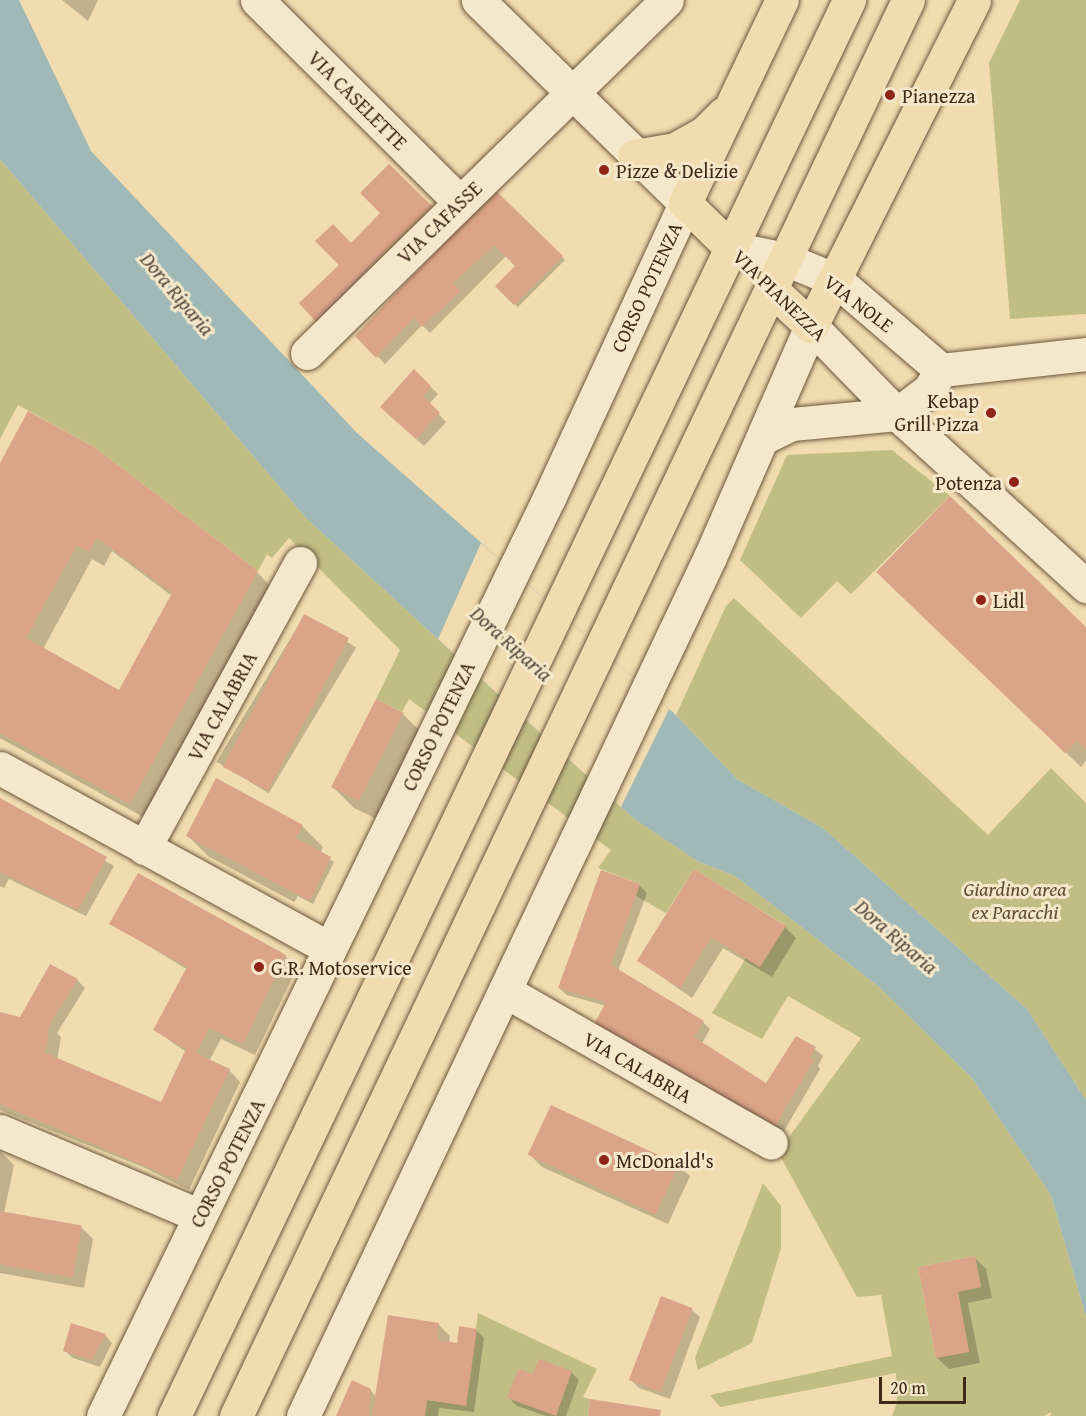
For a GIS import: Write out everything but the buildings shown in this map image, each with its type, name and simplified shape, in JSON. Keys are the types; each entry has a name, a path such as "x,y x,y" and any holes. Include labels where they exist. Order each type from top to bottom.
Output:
{"main road":[{"name":"CORSO POTENZA","path":"685,203 782,0"},
{"path":"174,1416 849,0"},
{"path":"236,1416 908,0"},
{"path":"812,326 974,0"},
{"path":"634,156 668,151 688,142 731,105"},
{"name":"VIA PIANEZZA","path":"685,203 731,248"},
{"name":"VIA PIANEZZA","path":"771,289 812,326"}],"street":[{"name":"VIA CASELETTE","path":"257,0 459,201"},
{"name":"VIA PIANEZZA","path":"478,0 634,156 685,203"},
{"name":"VIA CAFASSE","path":"307,353 459,201 574,94 667,0"},
{"name":"CORSO POTENZA","path":"103,1416 549,498 685,203"},
{"name":"VIA PIANEZZA","path":"731,248 771,289"},
{"name":"VIA NOLE","path":"731,248 785,259 836,280 941,370"},
{"name":"VIA PIANEZZA","path":"812,326 897,414 1086,586"},
{"path":"303,1416 694,590 812,326"},
{"path":"763,438 792,424 897,414 929,390 941,370 1086,354"},
{"name":"VIA CALABRIA","path":"144,848 300,563"},
{"path":"0,768 330,949"},
{"name":"VIA CALABRIA","path":"504,991 771,1143"},
{"path":"0,1131 200,1216"}],"green space":[{"path":"1020,0 1086,0 1086,314 1010,319 989,63"},
{"path":"0,159 306,518 633,818 697,861 735,876 878,986 972,1078 1051,1195 1086,1317 1086,1416 1050,1416 1051,1412 1044,1416 892,1416 897,1403 896,1373 720,1407 710,1395 892,1356 881,1295 857,1297 778,1152 861,1038 788,996 762,1039 712,1013 746,958 760,967 785,925 694,869 666,913 636,896 640,884 598,868 611,850 409,699 402,712 376,699 400,650 289,538 272,558 267,554 258,571 94,447 18,405 0,439","holes":["975,1256 981,1287 958,1292 969,1351 936,1358 918,1267"]},
{"path":"892,450 950,496 851,594 837,581 801,618 740,560 787,455"},
{"name":"Giardino area ex Paracchi","path":"734,598 988,835 1051,768 1086,803 1086,1100 1027,1009 823,828 737,779 676,715 726,606"},
{"path":"763,1183 781,1206 781,1248 752,1343 698,1370 695,1358"},
{"path":"478,1313 597,1369 583,1397 590,1399 588,1416 425,1416 427,1400 466,1405"}],"water":[{"name":"Dora Riparia","path":"0,0 19,0 91,151 357,433 676,715 737,779 823,828 1027,1009 1086,1100 1086,1317 1051,1195 972,1078 878,986 735,876 697,861 633,818 306,518 0,159"}],"pier":[{"path":"481,543 669,709 621,807 438,639"}],"place":[{"name":"Pianezza","path":"890,95"},
{"name":"Pizze & Delizie","path":"604,170"},
{"name":"Kebap Grill Pizza","path":"991,413"},
{"name":"Potenza","path":"1014,482"},
{"name":"Lidl","path":"981,600"},
{"name":"G.R. Motoservice","path":"259,967"},
{"name":"McDonald's","path":"604,1160"}]}
